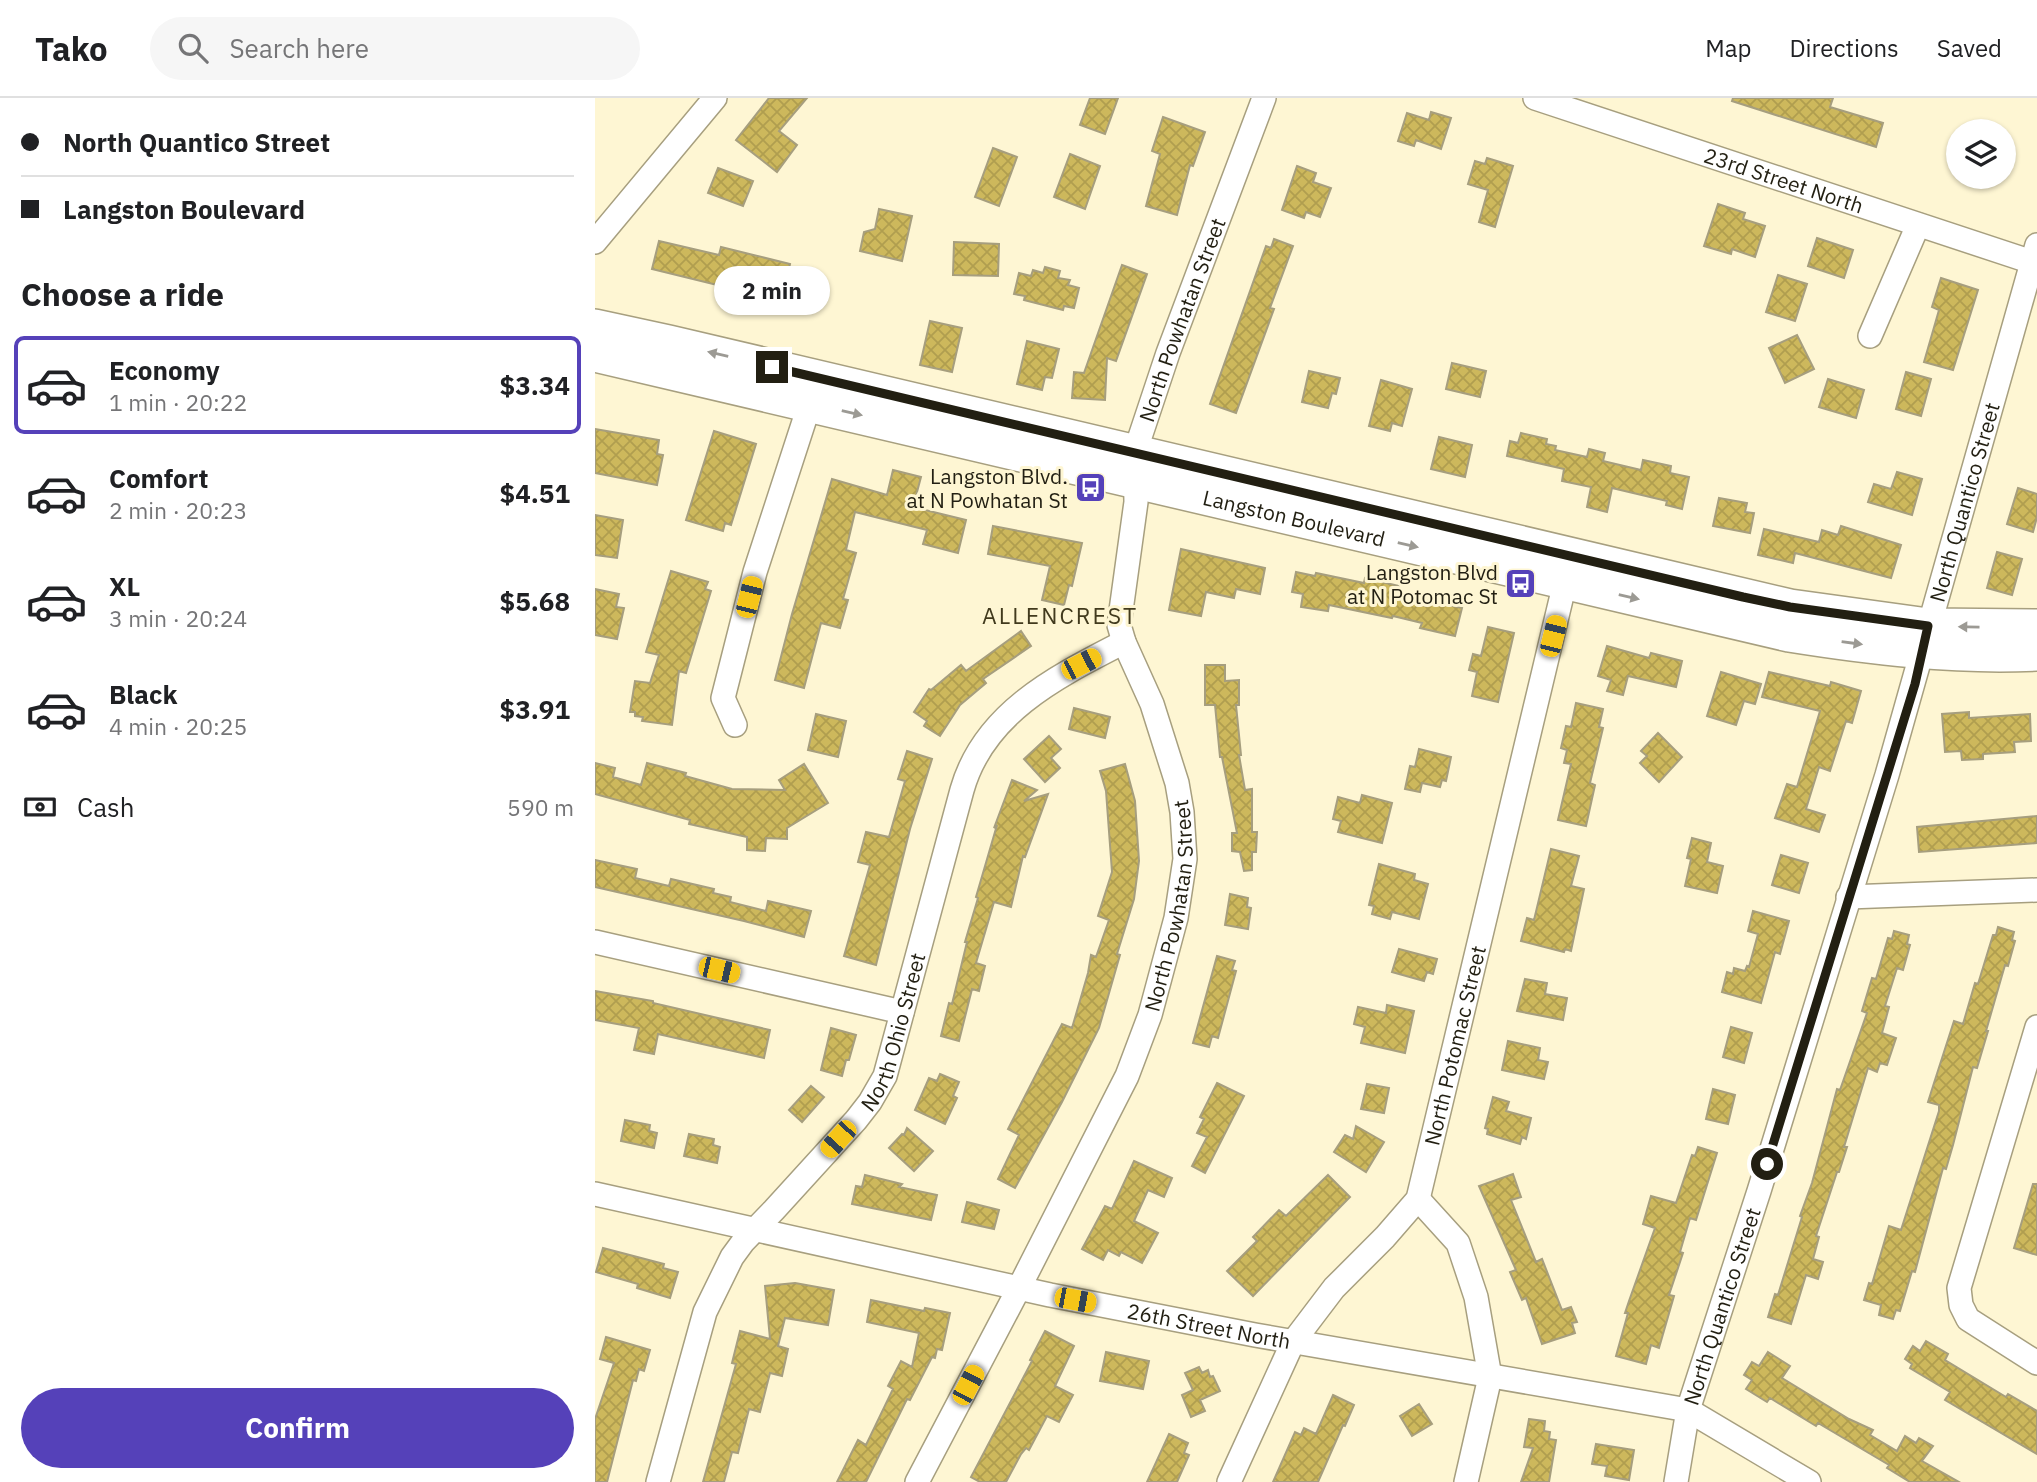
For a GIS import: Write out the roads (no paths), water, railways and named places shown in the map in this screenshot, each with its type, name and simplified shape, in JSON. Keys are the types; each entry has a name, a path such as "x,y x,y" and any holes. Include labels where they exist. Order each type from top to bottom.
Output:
{"main road":[{"name":"Langston Boulevard","path":"595,327 669,343 1136,466 1569,570 1789,634 1846,643 2037,627"},
{"name":"Langston Boulevard","path":"595,354 810,403 1136,466"},
{"name":"Langston Boulevard","path":"1925,638 2037,653"}],"street":[{"path":"595,242 715,98"},
{"name":"North Powhatan Street","path":"917,1482 1113,1105 1135,1057 1150,1015 1180,900 1185,849 1177,783 1152,704 1124,642 1119,613 1134,523 1136,466 1168,354 1264,98"},
{"name":"23rd Street North","path":"1535,98 1918,225 2034,254"},
{"path":"1870,336 1918,225"},
{"name":"North Quantico Street","path":"1676,1482 1688,1410 1759,1191 1915,684 1925,638 2034,254"},
{"path":"734,725 723,698 755,572 810,403"},
{"name":"North Potomac Street","path":"1229,1482 1293,1342 1334,1288 1418,1199 1569,570"},
{"name":"North Ohio Street","path":"658,1482 708,1303 735,1251 870,1102 885,1076 962,790 973,760 993,730 1025,700 1069,670 1124,642"},
{"path":"1848,897 2037,890"},
{"path":"595,942 902,1012"},
{"path":"2037,1027 1959,1282 1960,1301 1964,1312 1973,1323 2037,1363"},
{"name":"26th Street North","path":"595,1194 1019,1288 1293,1342 1688,1410 1809,1482"},
{"path":"1418,1199 1458,1243 1476,1297 1490,1377 1466,1482"}],"place":[{"name":"Langston Blvd. at N Powhatan St","path":"1091,488"},
{"name":"Langston Blvd at N Potomac St","path":"1521,584"}],"district":[{"name":"ALLENCREST","path":"1060,615"}]}
